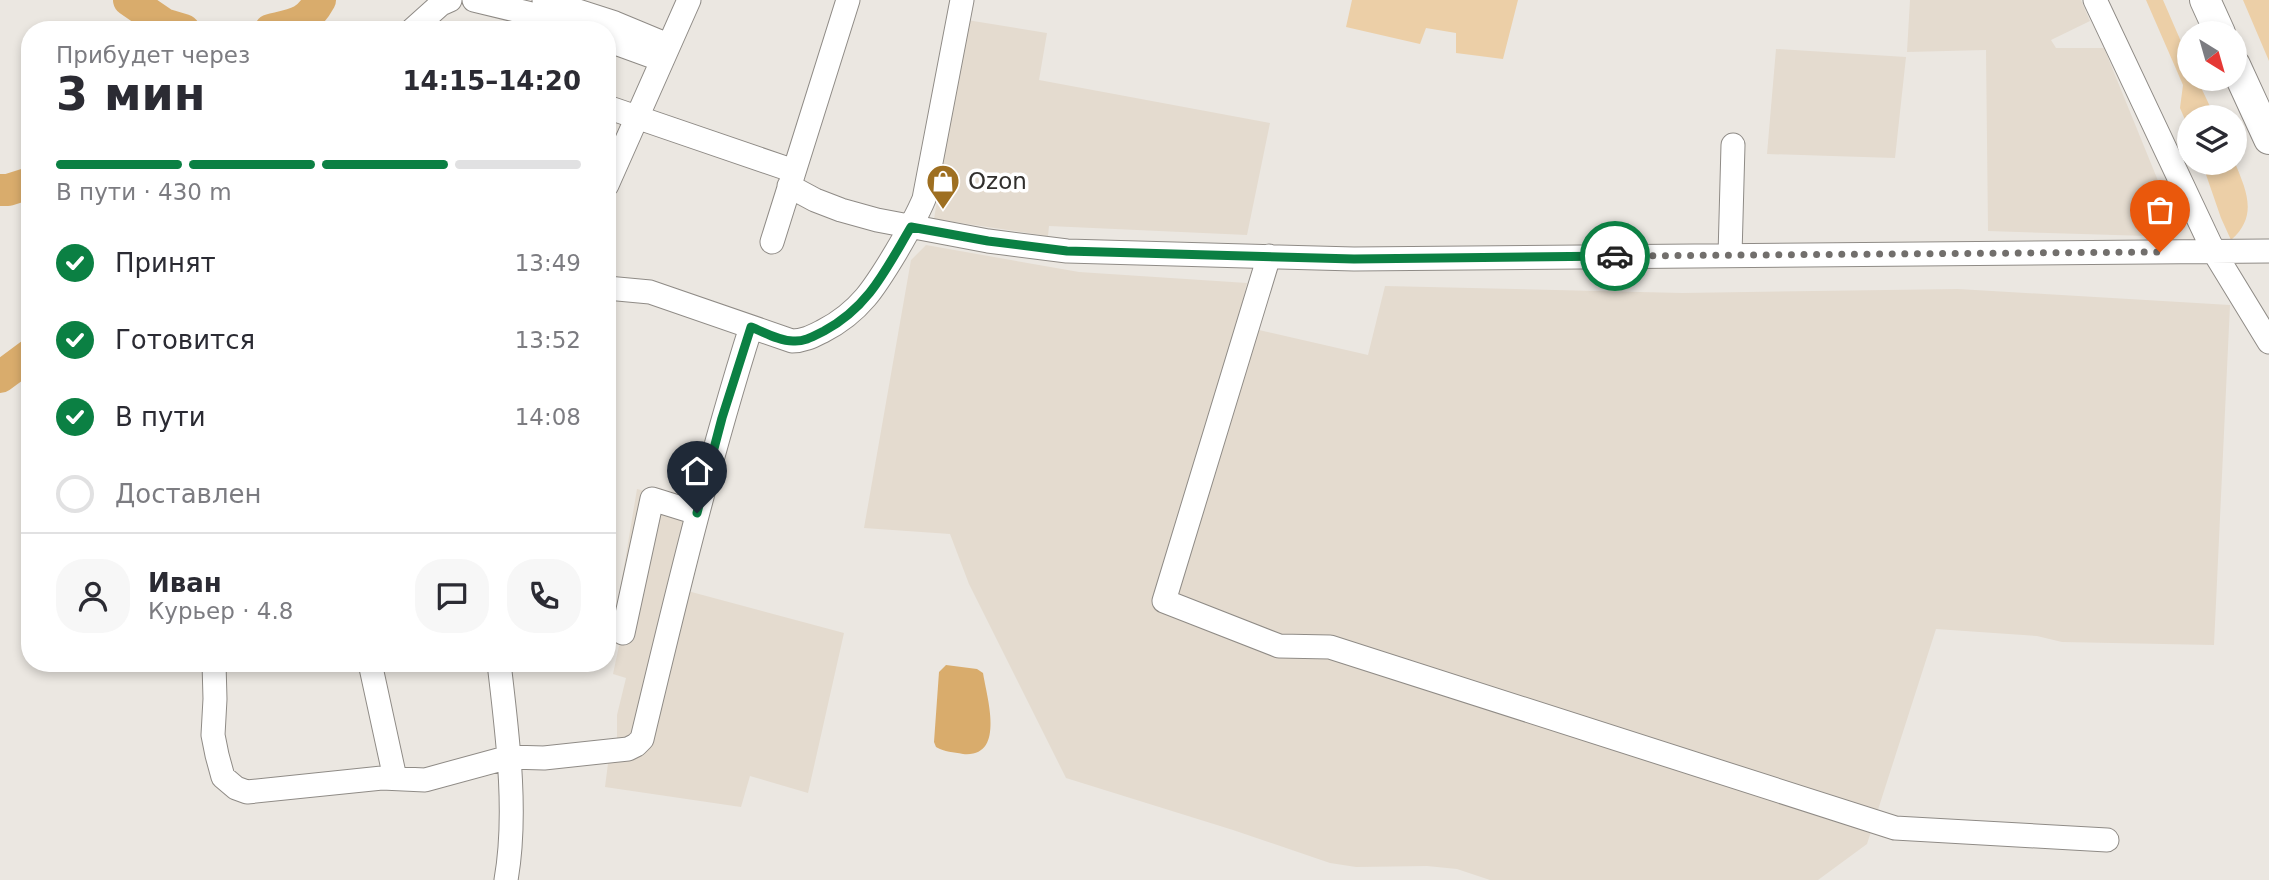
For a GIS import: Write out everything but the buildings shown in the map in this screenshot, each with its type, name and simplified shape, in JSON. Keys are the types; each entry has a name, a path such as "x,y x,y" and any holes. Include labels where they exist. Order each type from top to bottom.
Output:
{"main road":[{"path":"2205,0 2215,21"},
{"path":"2247,91 2269,139"}],"street":[{"path":"422,21 441,4 450,0"},
{"path":"474,0 557,21"},
{"path":"544,0 609,21"},
{"path":"616,164 689,0"},
{"path":"772,243 848,0"},
{"path":"616,288 650,292 792,341 813,337 846,317 867,298 911,227 924,199 962,0"},
{"path":"2095,0 2214,252 2269,342"},
{"path":"616,24 665,52"},
{"path":"616,42 665,52"},
{"path":"616,110 792,178 815,200 841,210 911,227 988,241 1067,251 1354,259 2269,251"},
{"path":"1730,255 1734,145"},
{"path":"1269,257 1164,601 1279,646 1330,647 1895,828 2107,840"},
{"path":"214,672 213,735 223,778 247,792 395,778 425,780 509,757 544,758 593,754 628,749 636,745 642,739 722,418 751,327"},
{"path":"623,633 652,499 697,513"},
{"path":"372,672 395,778"},
{"path":"500,672 509,757 511,852 506,880"}],"shaded area":[{"path":"1352,0 1518,0 1503,59 1456,53 1456,33 1426,28 1420,44 1346,27"},
{"path":"1910,0 2081,0 2090,21 2051,40 2056,48 2104,48 2163,193 2148,236 1988,231 1986,50 1907,52"},
{"path":"2146,0 2163,0 2177,32 2177,71"},
{"path":"2243,0 2269,0 2269,61"},
{"path":"967,20 1047,33 1039,80 1270,123 1247,235 1049,226 1048,236 934,219"},
{"path":"1776,49 1906,57 1895,158 1767,154"},
{"path":"2182,91 2203,91 2209,105 2180,105"},
{"path":"2206,175 2239,175 2248,203 2247,213 2245,222 2231,240"},
{"path":"926,245 1079,272 1247,283 1237,325 1368,355 1385,286 1682,293 1958,289 2230,305 2214,645 2062,642 2037,636 1936,629 1867,844 1818,880 1490,880 1457,869 1427,866 1356,867 1330,863 1066,778 969,584 950,534 864,528 911,260"},
{"path":"637,489 703,507 684,590 844,633 808,793 750,776 741,807 605,787 611,740 617,739 617,715 626,678 613,674 616,672 620,641 616,640 616,615"},
{"path":"946,665 977,669 983,673 991,724 985,747 976,753 946,751 936,747 934,742 939,672"}],"waterway":[{"path":"129,0 160,21"},
{"path":"299,21 310,14 320,0"},
{"path":"0,190 21,186"},
{"path":"0,377 21,362"}],"way so far":[{"path":"1615,256 2160,252"}],"place":[{"name":"Ozon","path":"943,211"}],"route":[{"path":"697,513 722,418 751,327 783,339 801,341 831,327 867,298 911,227 1027,247 1067,251 1354,259 1615,256"}]}
